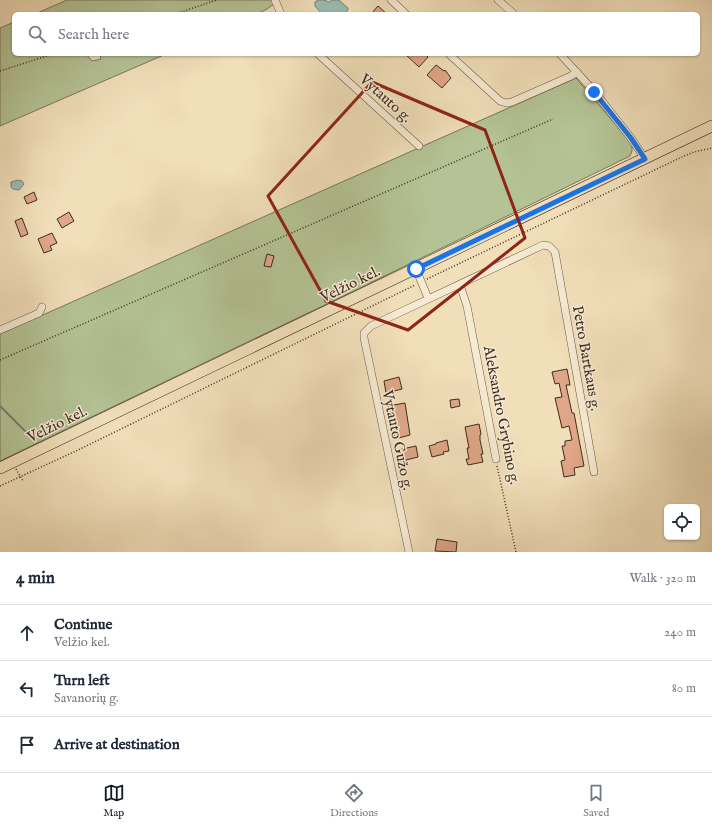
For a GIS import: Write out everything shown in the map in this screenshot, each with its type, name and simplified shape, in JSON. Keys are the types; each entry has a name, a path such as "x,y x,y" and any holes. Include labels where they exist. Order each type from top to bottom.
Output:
{"main road":[{"name":"Velžio kel.","path":"0,468 712,126"}],"street":[{"path":"276,0 280,12"},
{"path":"391,0 404,12"},
{"path":"498,0 512,12"},
{"name":"Vytauto g.","path":"320,56 420,146"},
{"path":"451,56 500,101 506,103 512,102 577,72"},
{"path":"562,56 577,72 631,138 645,159"},
{"name":"Petro Bartkaus g.","path":"460,284 543,245 553,248 555,252 594,472"},
{"path":"416,269 428,298 460,284"},
{"name":"Aleksandro Grybino g.","path":"460,284 467,306 496,459"},
{"name":"Vytauto Gužo g.","path":"409,552 364,333 371,326 428,298"},
{"path":"0,330 39,313 42,308"}],"path":[{"path":"181,12 217,0"},
{"path":"0,71 47,56"},
{"path":"0,360 553,119"},
{"path":"0,486 83,448 421,282 684,156 712,148"},
{"name":"Aleksandro Grybino g.","path":"496,459 516,552"},
{"path":"13,462 22,481"}],"highlighted area":[{"path":"372,82 485,130 525,238 408,330 326,301 268,196"}],"green space":[{"path":"67,0 273,0 274,4 261,12 40,12"},
{"path":"12,23 12,56 88,56 92,61 101,59 100,56 161,56 0,126 0,28"},
{"path":"576,78 632,144 630,156 0,461 0,334"}],"water":[{"path":"318,0 329,2 332,0 339,0 348,8 348,10 346,12 320,12 315,6 315,2"},
{"path":"18,180 22,181 24,184 19,190 13,189 11,187 11,182"}],"building":[{"path":"378,6 385,12 373,12"},
{"path":"407,56 427,56 428,57 419,67"},
{"path":"436,65 444,71 445,70 451,78 442,88 427,75"},
{"path":"34,192 37,200 27,204 24,197"},
{"path":"69,212 74,221 62,228 57,219"},
{"path":"22,218 28,234 21,237 15,221"},
{"path":"52,233 57,243 50,246 52,250 44,253 38,239"},
{"path":"267,254 274,256 271,267 264,266"},
{"path":"567,369 570,385 566,385 572,413 574,413 584,466 574,468 575,475 564,477 561,461 565,460 562,446 565,446 565,441 572,440 569,426 562,428 555,398 562,397 559,383 555,384 552,372"},
{"path":"399,377 402,389 386,393 384,381"},
{"path":"459,399 460,406 451,408 450,400"},
{"path":"405,403 410,435 395,439 392,425 394,425 388,406"},
{"path":"479,424 483,462 468,465 466,459 469,459 467,448 469,448 465,427"},
{"path":"447,440 449,451 432,457 429,446"},
{"path":"416,446 418,457 401,463 398,450"},
{"path":"437,539 457,542 456,552 435,551"}],"waterway":[{"path":"0,406 31,437"}],"route":[{"path":"416,269 645,159 640,149 594,92"}]}
